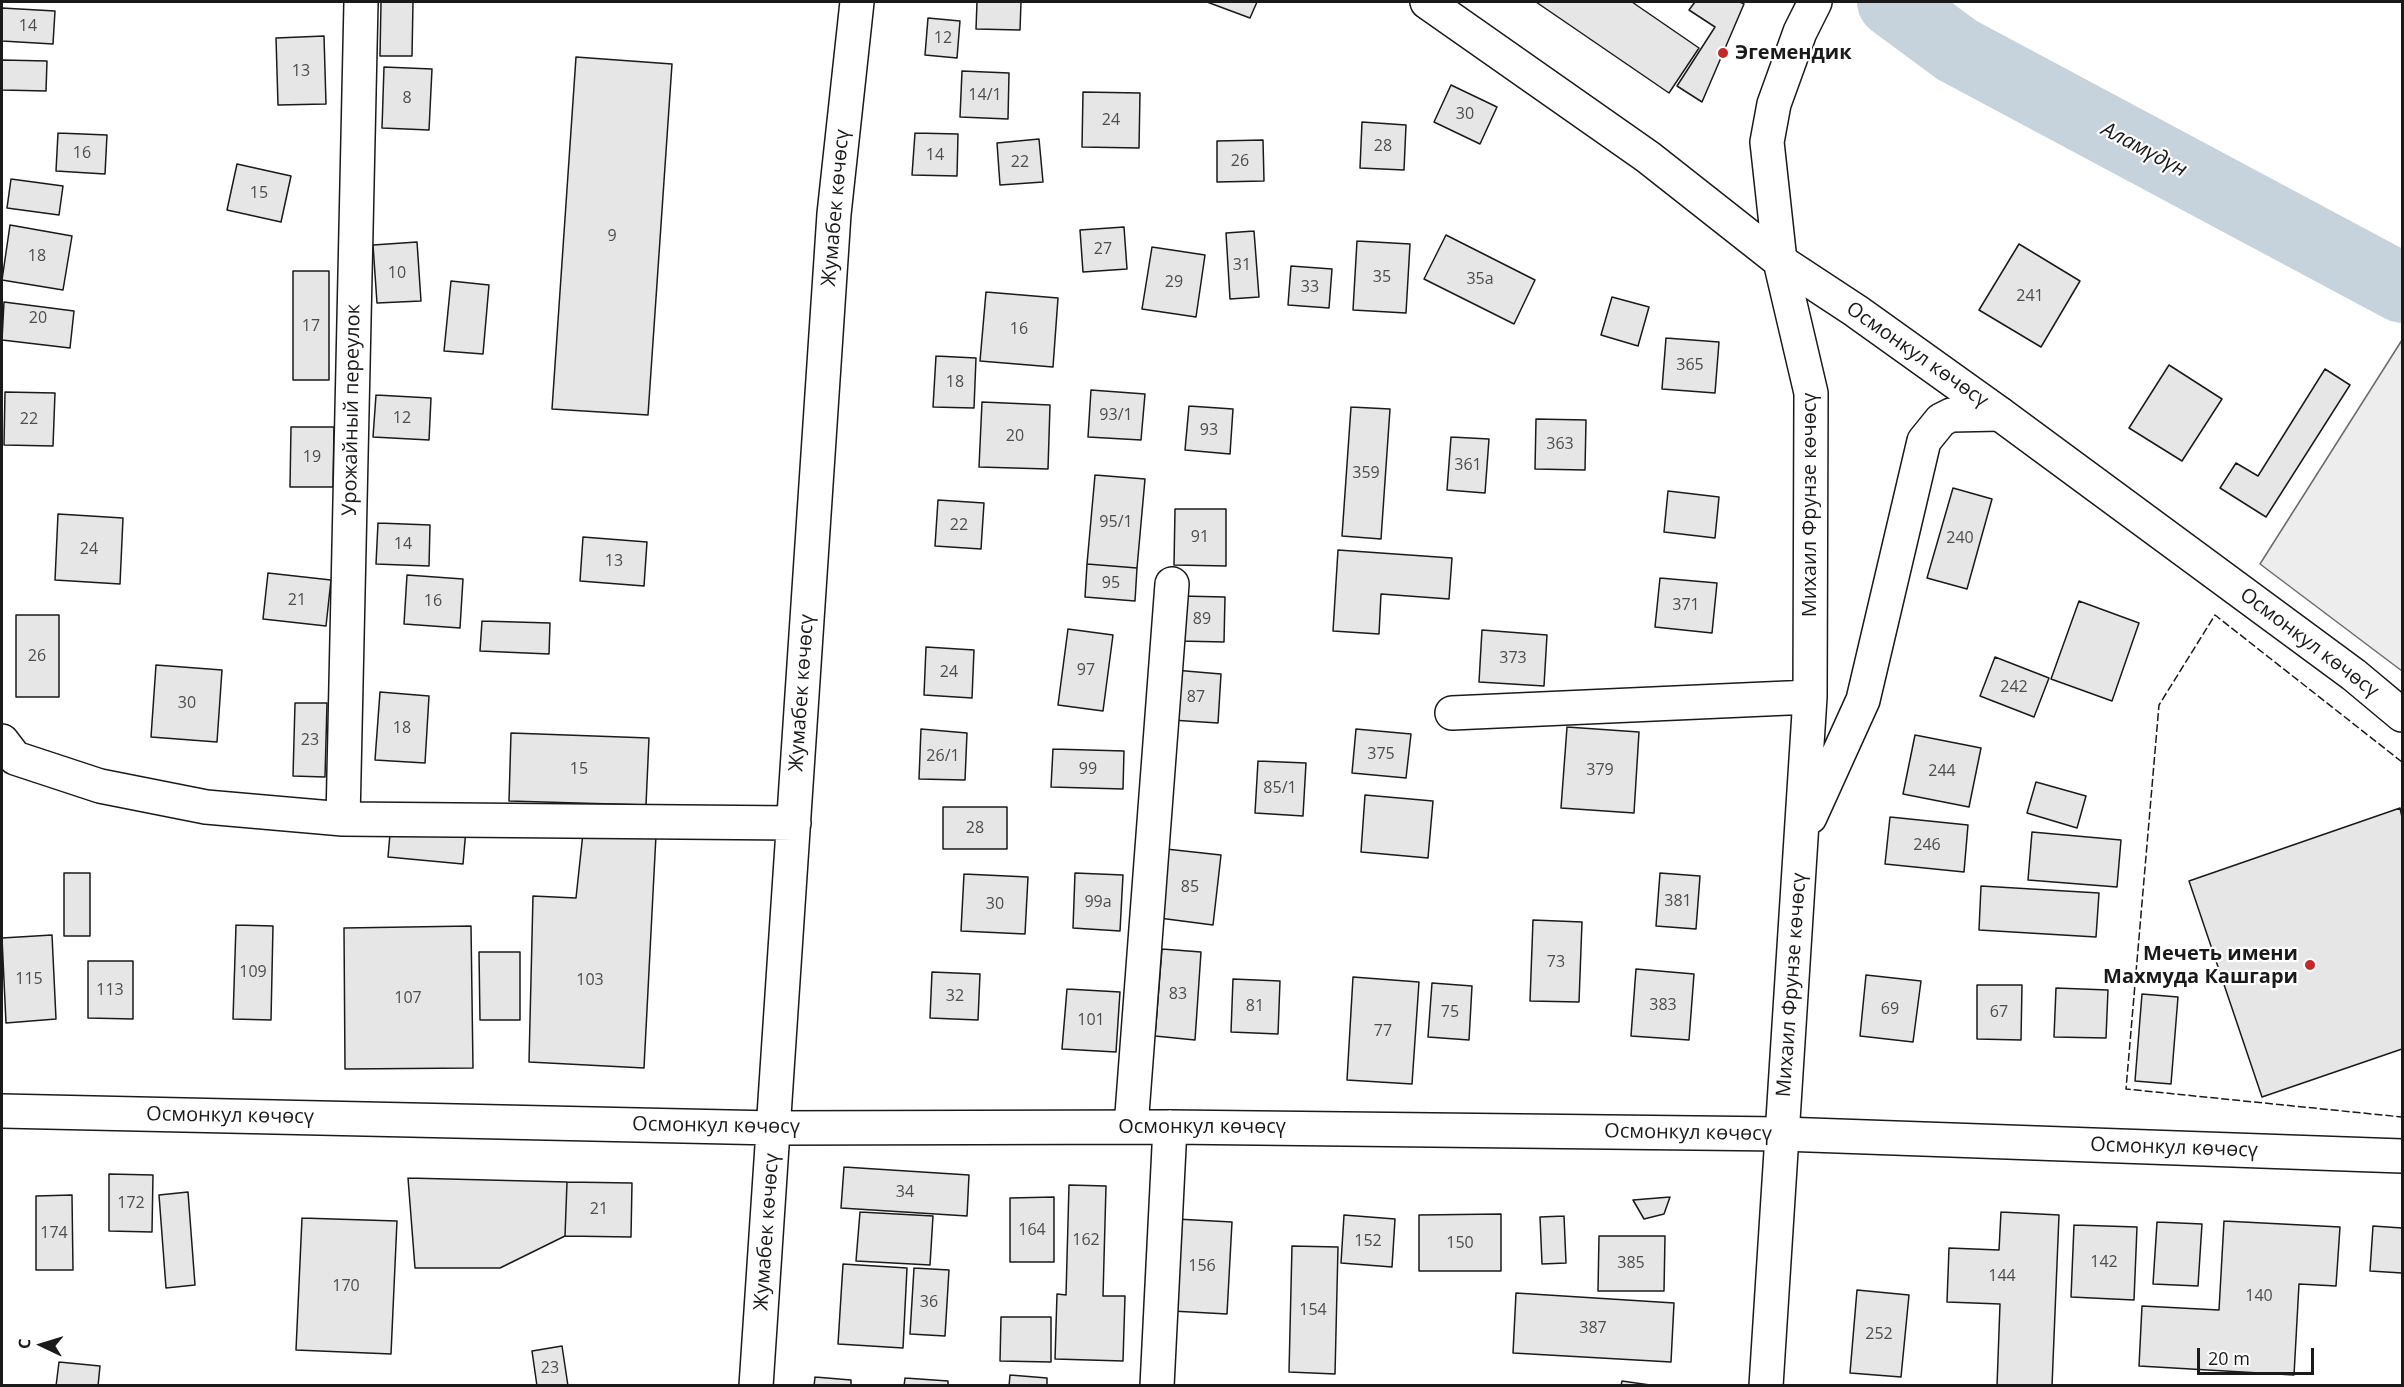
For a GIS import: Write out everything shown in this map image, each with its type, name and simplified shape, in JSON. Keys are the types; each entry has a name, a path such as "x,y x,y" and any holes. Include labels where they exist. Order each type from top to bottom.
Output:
{"street":[{"name":"Урожайный переулок","path":"343,819 361,2"},
{"name":"Жумабек көчөсү","path":"756,1386 834,214 857,2"},
{"name":"Осмонкул көчөсү","path":"1427,2 1648,157 1780,261 1856,311 2000,414 2354,675 2403,715"},
{"name":"Михаил Фрунзе көчөсү","path":"1766,1386 1810,697 1811,393 1780,261 1767,142 1774,104 1800,32 1815,2"},
{"name":"Михаил Фрунзе көчөсү","path":"1802,835 1863,699 1924,441 1941,420 1951,415 2000,414"},
{"path":"1131,1127 1172,584"},
{"path":"1452,713 1810,697"},
{"path":"2,741 15,758 100,786 206,807 343,819 794,823"},
{"name":"Осмонкул көчөсү","path":"2,1111 774,1128 1170,1126 1782,1134 2403,1156"},
{"path":"1157,1386 1170,1126"}],"shaded area":[{"path":"2402,340 2402,671 2260,564"}],"building":[{"path":"381,2 413,2 412,56 380,56"},
{"path":"977,2 1021,2 1020,30 976,29"},
{"path":"1207,2 1257,2 1250,18"},
{"path":"1536,2 1632,2 1699,48 1669,93"},
{"path":"1695,2 1740,2 1744,4 1702,102 1677,86 1715,27 1689,10"},
{"path":"2,8 55,11 53,44 2,41"},
{"path":"928,18 960,21 957,58 925,55"},
{"path":"324,36 326,104 278,105 276,38"},
{"path":"576,57 672,64 648,415 552,409"},
{"path":"2,60 47,61 46,91 2,90"},
{"path":"384,67 432,69 429,130 382,128"},
{"path":"962,71 1009,73 1008,119 960,117"},
{"path":"1451,85 1497,107 1480,144 1434,122"},
{"path":"1083,92 1140,93 1139,148 1082,147"},
{"path":"1362,122 1406,125 1404,170 1360,168"},
{"path":"58,133 107,135 105,174 56,171"},
{"path":"915,133 958,134 957,176 912,175"},
{"path":"1039,139 1043,182 1000,185 997,143"},
{"path":"1263,140 1264,181 1217,182 1217,141"},
{"path":"237,164 291,176 281,222 227,210"},
{"path":"11,179 63,186 59,215 7,208"},
{"path":"10,225 72,236 63,290 2,280"},
{"path":"1124,227 1127,269 1083,272 1080,230"},
{"path":"1254,231 1259,297 1230,299 1226,233"},
{"path":"1446,235 1535,280 1514,324 1424,279"},
{"path":"1357,241 1410,244 1406,313 1353,310"},
{"path":"417,242 421,301 377,303 373,245"},
{"path":"2019,244 2080,281 2041,347 1979,310"},
{"path":"1152,247 1205,255 1196,317 1142,309"},
{"path":"1291,266 1332,269 1329,308 1288,305"},
{"path":"293,271 329,271 329,380 293,380"},
{"path":"451,281 489,285 483,354 444,351"},
{"path":"986,292 1058,298 1053,367 980,361"},
{"path":"1612,297 1649,307 1638,346 1601,335"},
{"path":"4,302 74,311 70,348 2,340"},
{"path":"1666,338 1719,342 1715,393 1662,389"},
{"path":"936,356 976,358 974,408 933,407"},
{"path":"2169,365 2222,399 2182,461 2129,428"},
{"path":"2325,369 2350,385 2266,517 2220,488 2236,463 2258,476"},
{"path":"1091,390 1145,394 1141,440 1088,437"},
{"path":"5,392 55,393 53,446 4,445"},
{"path":"376,395 431,398 429,440 373,437"},
{"path":"982,402 1050,405 1048,469 979,467"},
{"path":"1189,406 1233,409 1230,454 1185,450"},
{"path":"1351,407 1390,409 1381,539 1342,536"},
{"path":"1536,419 1586,420 1585,470 1535,469"},
{"path":"291,427 334,427 333,487 290,487"},
{"path":"1451,437 1489,439 1485,493 1447,490"},
{"path":"1095,475 1145,479 1137,568 1087,564"},
{"path":"1953,488 1992,499 1967,589 1927,578"},
{"path":"1668,491 1719,497 1715,538 1664,532"},
{"path":"938,500 984,503 981,549 935,546"},
{"path":"1175,509 1226,509 1226,566 1174,565"},
{"path":"58,514 123,518 120,584 55,580"},
{"path":"378,523 430,525 429,566 376,564"},
{"path":"583,537 647,542 644,586 580,581"},
{"path":"1338,550 1452,558 1449,599 1381,594 1379,634 1333,631"},
{"path":"1087,564 1137,568 1135,601 1085,597"},
{"path":"268,573 331,580 326,626 263,619"},
{"path":"407,575 463,579 460,628 404,624"},
{"path":"1660,578 1717,583 1712,633 1655,627"},
{"path":"1181,596 1225,597 1224,642 1179,641"},
{"path":"2079,601 2139,623 2112,701 2051,679"},
{"path":"16,615 59,615 59,697 16,697"},
{"path":"482,621 550,623 549,654 480,651"},
{"path":"1068,629 1113,635 1103,711 1058,705"},
{"path":"1482,630 1547,635 1544,686 1479,682"},
{"path":"926,647 974,650 972,698 924,695"},
{"path":"1995,657 2049,678 2034,717 1980,696"},
{"path":"156,665 222,670 217,742 151,737"},
{"path":"1174,670 1221,674 1218,723 1171,720"},
{"path":"380,692 429,696 425,763 375,760"},
{"path":"295,703 327,703 325,777 293,776"},
{"path":"1567,727 1639,732 1634,813 1561,808"},
{"path":"921,729 967,733 965,780 919,779"},
{"path":"1356,729 1411,734 1406,778 1352,773"},
{"path":"511,733 649,738 646,805 509,801"},
{"path":"1915,735 1981,748 1969,807 1903,794"},
{"path":"1053,749 1124,751 1123,789 1051,787"},
{"path":"1258,761 1306,763 1303,816 1255,813"},
{"path":"2036,782 2086,796 2077,828 2027,813"},
{"path":"1365,795 1433,801 1428,858 1361,852"},
{"path":"943,807 1007,807 1007,849 943,849"},
{"name":"Мечеть имени Махмуда Кашгари","path":"2400,808 2402,817 2402,1049 2262,1097 2189,881"},
{"path":"1890,817 1968,825 1964,872 1885,864"},
{"path":"391,822 466,829 463,864 388,857"},
{"path":"2032,832 2121,840 2117,887 2028,880"},
{"path":"583,833 656,835 644,1068 529,1062 533,896 576,898"},
{"path":"1166,849 1221,855 1213,925 1159,918"},
{"path":"64,873 90,873 90,936 64,936"},
{"path":"1075,873 1123,875 1120,931 1073,928"},
{"path":"1660,873 1700,876 1696,929 1656,926"},
{"path":"964,874 1028,877 1025,934 961,931"},
{"path":"1981,886 2099,893 2096,937 1979,930"},
{"path":"1533,920 1582,922 1579,1002 1530,1001"},
{"path":"236,925 273,926 271,1020 233,1019"},
{"path":"471,926 473,1068 345,1069 344,928"},
{"path":"52,935 56,1019 6,1023 2,938"},
{"path":"1162,949 1201,952 1195,1040 1155,1036"},
{"path":"479,952 520,952 520,1020 480,1020"},
{"path":"88,961 133,961 133,1019 88,1018"},
{"path":"1636,969 1694,974 1689,1040 1631,1036"},
{"path":"932,972 980,974 978,1020 930,1018"},
{"path":"1866,975 1921,981 1913,1042 1860,1036"},
{"path":"1353,977 1419,982 1412,1084 1347,1080"},
{"path":"1233,979 1280,981 1278,1034 1231,1032"},
{"path":"1432,983 1472,986 1469,1040 1428,1037"},
{"path":"1977,985 2022,985 2021,1040 1977,1039"},
{"path":"2056,988 2108,990 2106,1038 2054,1037"},
{"path":"1067,989 1120,992 1116,1052 1062,1049"},
{"path":"2142,994 2178,997 2171,1084 2135,1081"},
{"path":"844,1167 969,1175 967,1216 841,1208"},
{"path":"109,1174 153,1175 152,1232 109,1231"},
{"path":"408,1178 567,1182 565,1236 500,1268 415,1268"},
{"path":"567,1182 632,1183 631,1237 565,1236"},
{"path":"1069,1185 1106,1186 1103,1296 1125,1296 1123,1361 1055,1359 1057,1294 1066,1295"},
{"path":"188,1192 195,1285 166,1288 159,1195"},
{"path":"72,1195 73,1270 36,1270 36,1196"},
{"path":"1054,1197 1054,1262 1010,1262 1010,1198"},
{"path":"1670,1197 1664,1214 1644,1219 1633,1200"},
{"path":"860,1212 933,1216 930,1265 856,1261"},
{"path":"2001,1212 2059,1215 2052,1386 1997,1386 2000,1304 1947,1302 1949,1248 1999,1250"},
{"path":"1501,1214 1501,1271 1419,1271 1419,1215"},
{"path":"1344,1215 1395,1219 1392,1267 1341,1263"},
{"path":"1564,1216 1566,1263 1542,1264 1540,1217"},
{"path":"302,1218 397,1221 391,1354 296,1350"},
{"path":"1176,1219 1232,1222 1227,1314 1172,1311"},
{"path":"2224,1221 2340,1227 2336,1286 2299,1284 2294,1375 2139,1366 2142,1306 2219,1310"},
{"path":"2157,1222 2202,1224 2198,1286 2153,1284"},
{"path":"2074,1225 2137,1227 2134,1300 2071,1297"},
{"path":"2373,1226 2402,1228 2402,1273 2370,1271"},
{"path":"1599,1236 1665,1236 1664,1291 1598,1291"},
{"path":"1292,1246 1338,1247 1335,1374 1289,1372"},
{"path":"843,1264 907,1268 903,1348 838,1344"},
{"path":"914,1268 949,1270 945,1336 910,1334"},
{"path":"1857,1290 1909,1295 1901,1377 1850,1373"},
{"path":"1516,1293 1674,1303 1671,1362 1513,1353"},
{"path":"1001,1317 1051,1317 1051,1362 1000,1361"},
{"path":"562,1346 568,1386 537,1386 532,1351"},
{"path":"59,1362 100,1366 98,1386 56,1386"},
{"path":"1010,1375 1047,1378 1047,1386 1009,1386"},
{"path":"815,1377 851,1380 851,1386 814,1386"},
{"path":"905,1378 948,1381 948,1386 904,1386"},
{"path":"1622,1381 1657,1386 1621,1386"}],"waterway":[{"name":"Аламүдүн","path":"1892,2 1957,50 2402,288"}],"fence":[{"path":"2402,762 2215,615 2159,705 2126,1089 2402,1117"}],"place":[{"name":"Эгемендик","path":"1723,53"},
{"name":"Мечеть имени Махмуда Кашгари","path":"2310,965"}]}
